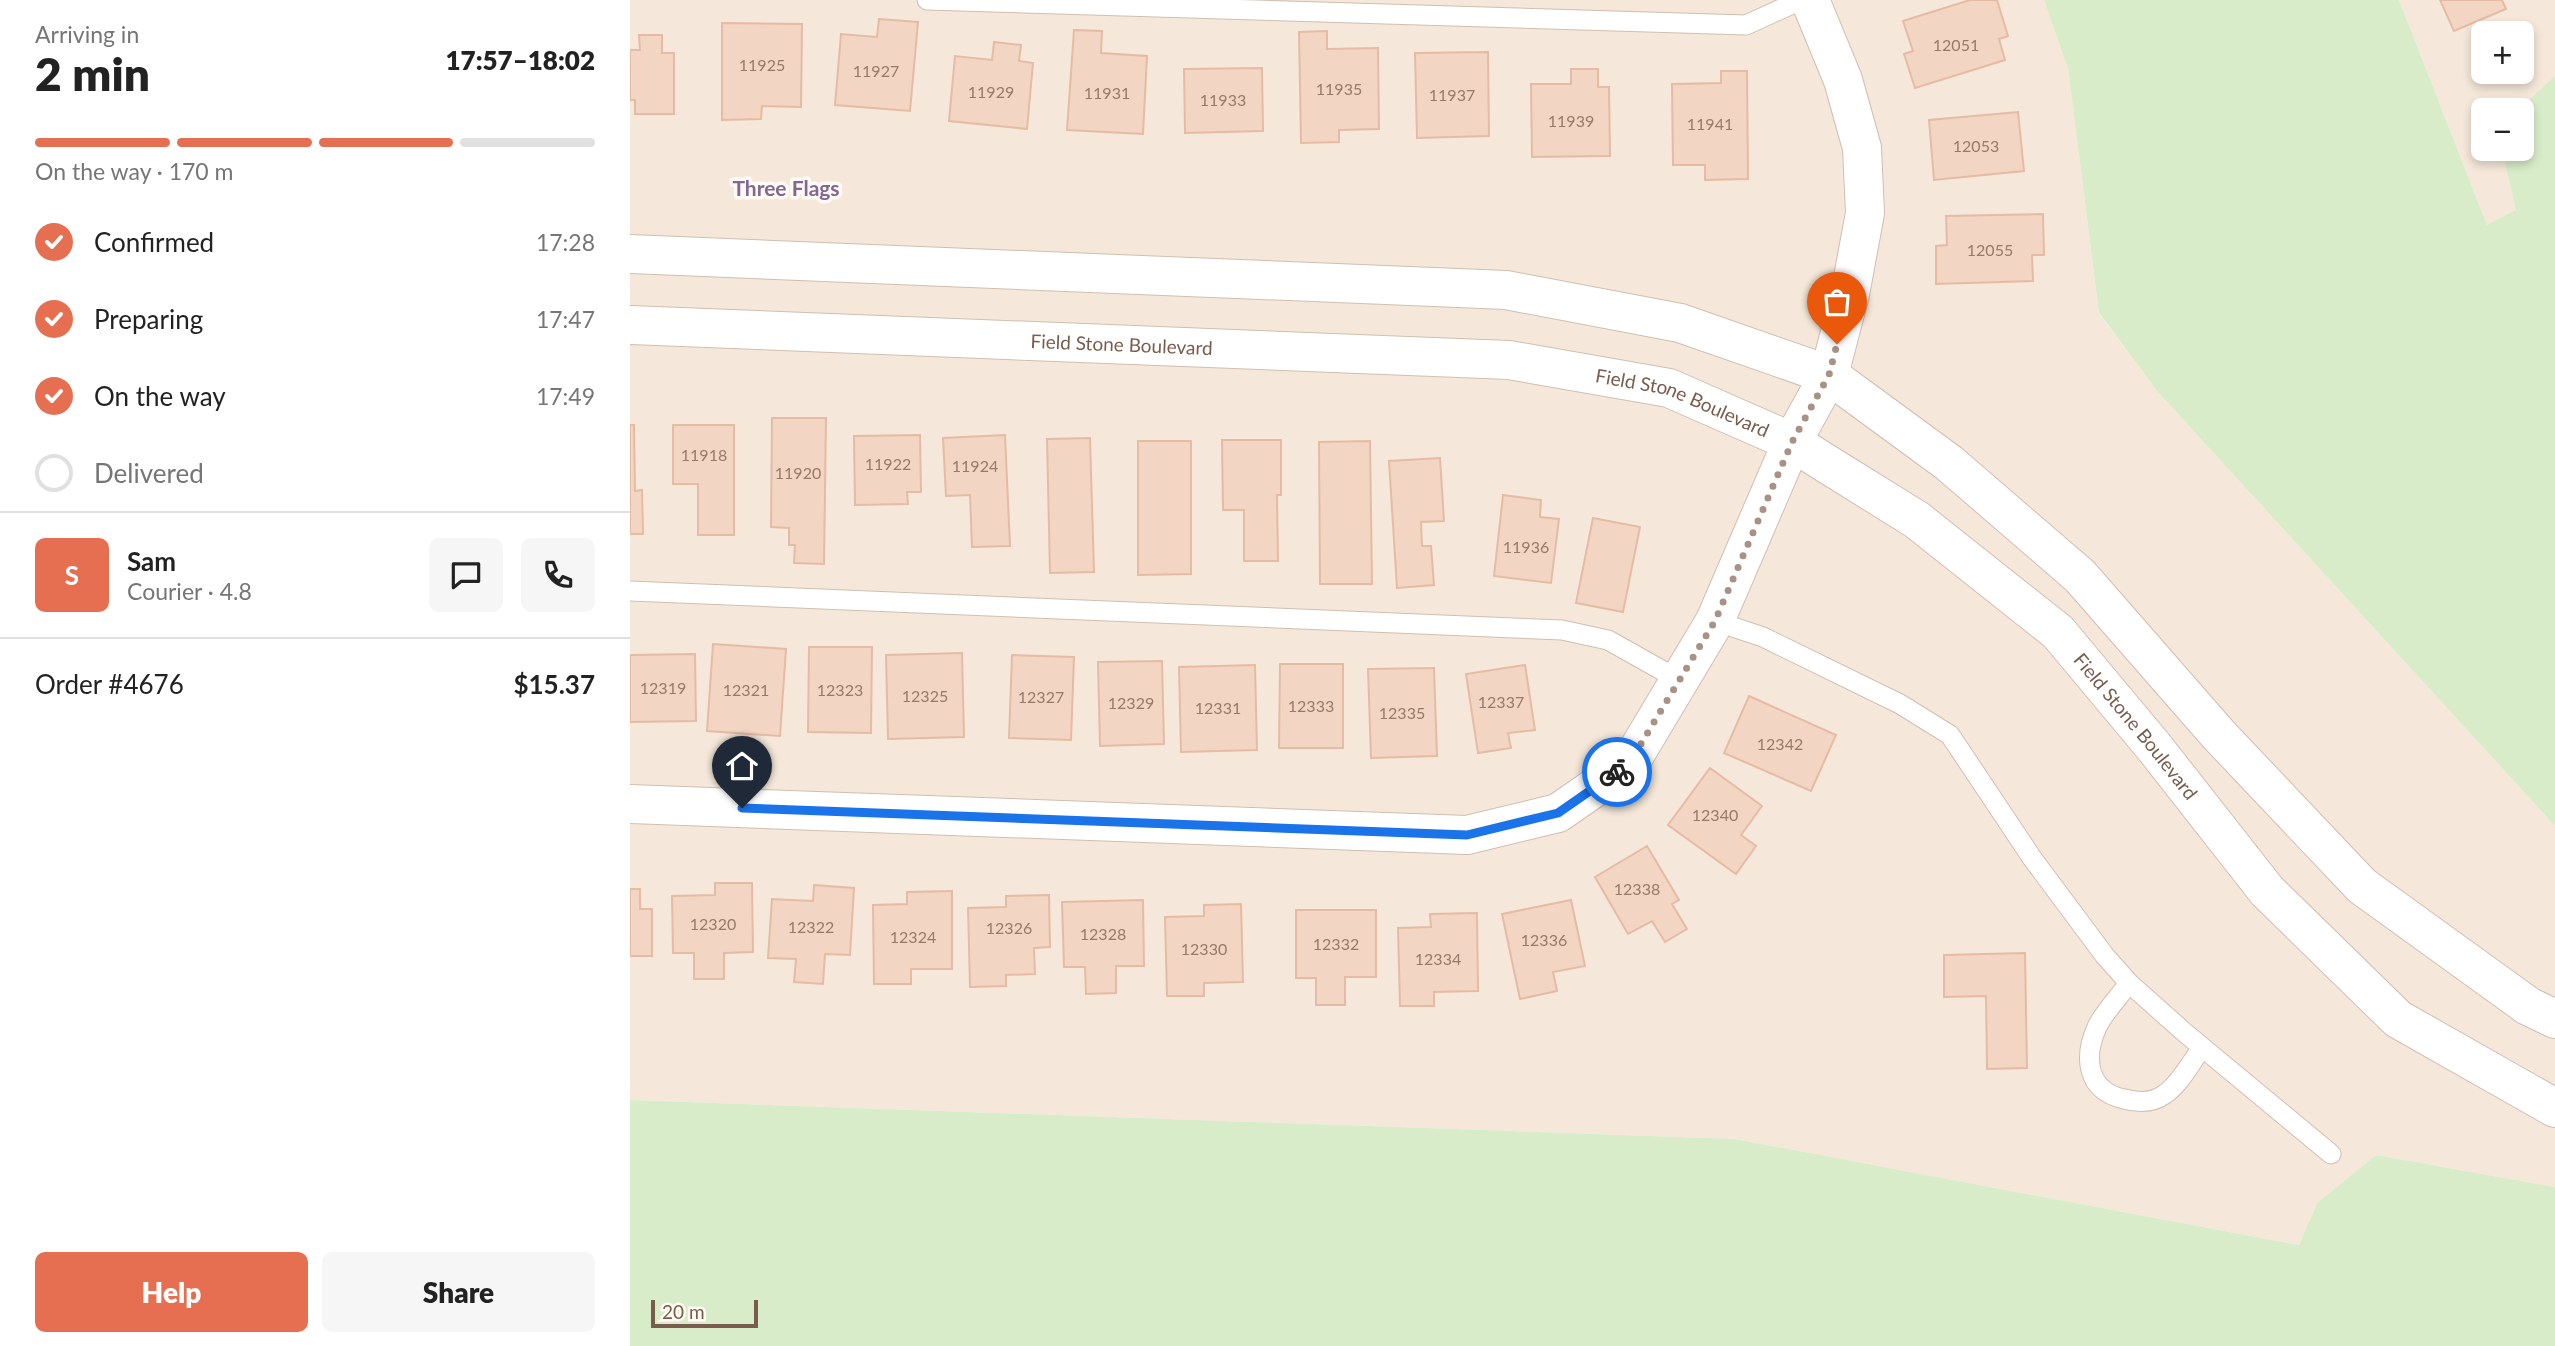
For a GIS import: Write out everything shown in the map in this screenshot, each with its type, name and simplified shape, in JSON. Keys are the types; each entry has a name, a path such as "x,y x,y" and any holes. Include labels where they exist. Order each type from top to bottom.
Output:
{"street":[{"path":"630,804 1467,835 1558,813 1630,762 1681,681 1715,621 1792,442 1829,375 1850,294 1866,214 1862,148 1843,80 1810,0"},
{"path":"630,254 1506,290 1680,323 1829,375 1949,463 2080,576 2218,733 2361,886 2528,1006 2555,1019"},
{"name":"Field Stone Boulevard","path":"630,325 1509,360 1669,388 1792,442 1917,520 2058,632 2154,747 2267,891 2398,1018 2555,1108"}],"lane":[{"path":"927,0 1746,25 1801,0"},
{"path":"630,591 1562,630 1608,640 1681,681"},
{"path":"1715,621 1763,638 1900,704 1950,735 2032,858 2105,956 2129,983 2202,1048 2331,1154"},
{"path":"2129,983 2098,1026 2091,1049 2090,1069 2098,1086 2115,1098 2135,1102 2154,1101 2168,1092 2202,1048"}],"shaded area":[{"path":"630,0 2044,0 2068,69 2099,314 2157,391 2555,826 2555,1187 2376,1155 2317,1203 2299,1245 1735,1139 630,1100"},
{"path":"2399,0 2555,0 2555,192 2487,225"}],"green space":[{"path":"2044,0 2399,0 2487,225 2516,210 2505,161 2534,161 2534,98 2531,98 2555,76 2555,826 2157,391 2099,313 2068,69"},
{"path":"630,1100 1735,1139 2299,1245 2317,1203 2376,1155 2555,1187 2555,1346 630,1346"}],"building":[{"path":"1970,0 1997,0 2008,36 1999,39 2005,60 1915,88 1904,54 1913,51 1903,21"},
{"path":"2440,0 2502,0 2506,9 2478,21 2471,21 2471,24 2454,31"},
{"path":"879,19 918,22 910,111 835,105 841,34 877,37"},
{"path":"722,23 802,24 801,107 762,106 761,119 722,120"},
{"path":"1074,30 1102,31 1101,53 1147,56 1143,134 1067,130"},
{"path":"1327,31 1327,49 1378,48 1379,129 1339,130 1339,142 1301,143 1299,32"},
{"path":"639,35 662,35 662,53 674,53 674,114 635,114 635,100 630,100 630,50 640,50"},
{"path":"994,42 1021,45 1019,61 1033,63 1027,129 949,121 955,56 992,60"},
{"path":"1488,52 1489,136 1417,138 1415,53"},
{"path":"1262,68 1263,131 1185,133 1184,69"},
{"path":"1571,69 1598,69 1598,87 1609,87 1610,156 1532,157 1531,84 1571,84"},
{"path":"1721,71 1747,71 1748,179 1705,180 1705,165 1673,165 1672,84 1721,83"},
{"path":"2018,112 2024,171 1934,180 1929,120"},
{"path":"2043,214 2044,255 2032,255 2033,281 1936,284 1936,246 1947,245 1946,216"},
{"path":"772,418 826,418 824,564 794,563 795,545 789,545 789,528 771,527"},
{"path":"630,425 634,425 635,491 642,490 643,534 630,534"},
{"path":"673,425 734,425 734,535 698,535 698,484 673,484"},
{"path":"920,435 921,492 907,492 908,504 855,505 854,436"},
{"path":"1005,435 1010,546 972,547 970,495 946,496 943,438"},
{"path":"1090,438 1094,572 1050,573 1047,439"},
{"path":"1222,440 1281,440 1281,495 1277,495 1278,561 1244,561 1244,510 1223,510"},
{"path":"1138,441 1191,441 1191,574 1138,575"},
{"path":"1370,441 1372,584 1320,584 1319,442"},
{"path":"1440,458 1444,521 1421,522 1422,546 1431,546 1434,585 1397,588 1389,461"},
{"path":"1503,495 1541,500 1540,517 1559,519 1551,583 1494,576"},
{"path":"1593,518 1640,527 1623,612 1576,603"},
{"path":"713,644 786,649 780,736 707,731"},
{"path":"809,647 872,647 871,733 808,732"},
{"path":"962,653 964,737 888,739 886,655"},
{"path":"695,654 696,721 630,722 630,655"},
{"path":"1012,655 1074,657 1071,740 1009,738"},
{"path":"1162,661 1164,744 1100,746 1098,662"},
{"path":"1280,664 1343,664 1343,748 1279,748"},
{"path":"1255,665 1257,750 1181,752 1179,667"},
{"path":"1525,665 1535,730 1508,733 1511,748 1478,753 1466,674"},
{"path":"1434,668 1437,756 1371,758 1368,669"},
{"path":"1749,696 1836,735 1811,791 1724,753"},
{"path":"1710,768 1762,806 1741,835 1756,846 1736,874 1668,825"},
{"path":"1647,846 1679,900 1672,904 1687,929 1665,942 1652,921 1628,934 1595,877"},
{"path":"715,883 752,883 753,952 724,953 724,979 694,979 694,953 673,953 672,896 715,895"},
{"path":"814,885 854,888 850,955 825,954 823,984 794,982 796,959 768,958 772,899 813,901"},
{"path":"630,889 640,889 640,909 652,909 652,956 630,956"},
{"path":"952,891 952,969 911,969 911,984 874,984 873,905 907,904 907,892"},
{"path":"1049,895 1050,947 1034,948 1035,974 1006,975 1006,986 970,987 968,908 1006,907 1006,896"},
{"path":"1143,900 1144,966 1116,966 1116,993 1086,994 1085,967 1064,967 1062,902"},
{"path":"1571,900 1585,966 1553,972 1557,991 1520,999 1502,914"},
{"path":"1241,904 1243,982 1204,983 1204,996 1167,996 1165,917 1204,916 1204,905"},
{"path":"1296,910 1376,910 1376,977 1345,977 1345,1005 1316,1005 1316,978 1296,978"},
{"path":"1477,913 1478,991 1434,992 1434,1006 1400,1006 1398,928 1431,927 1430,914"},
{"path":"2025,953 2027,1068 1987,1069 1986,996 1944,997 1944,955"}],"way so far":[{"path":"1617,772 1630,762 1715,621 1792,442 1829,375 1837,344"}],"district":[{"name":"Three Flags","path":"786,189"}],"route":[{"path":"742,808 1467,835 1558,813 1617,772"}]}
